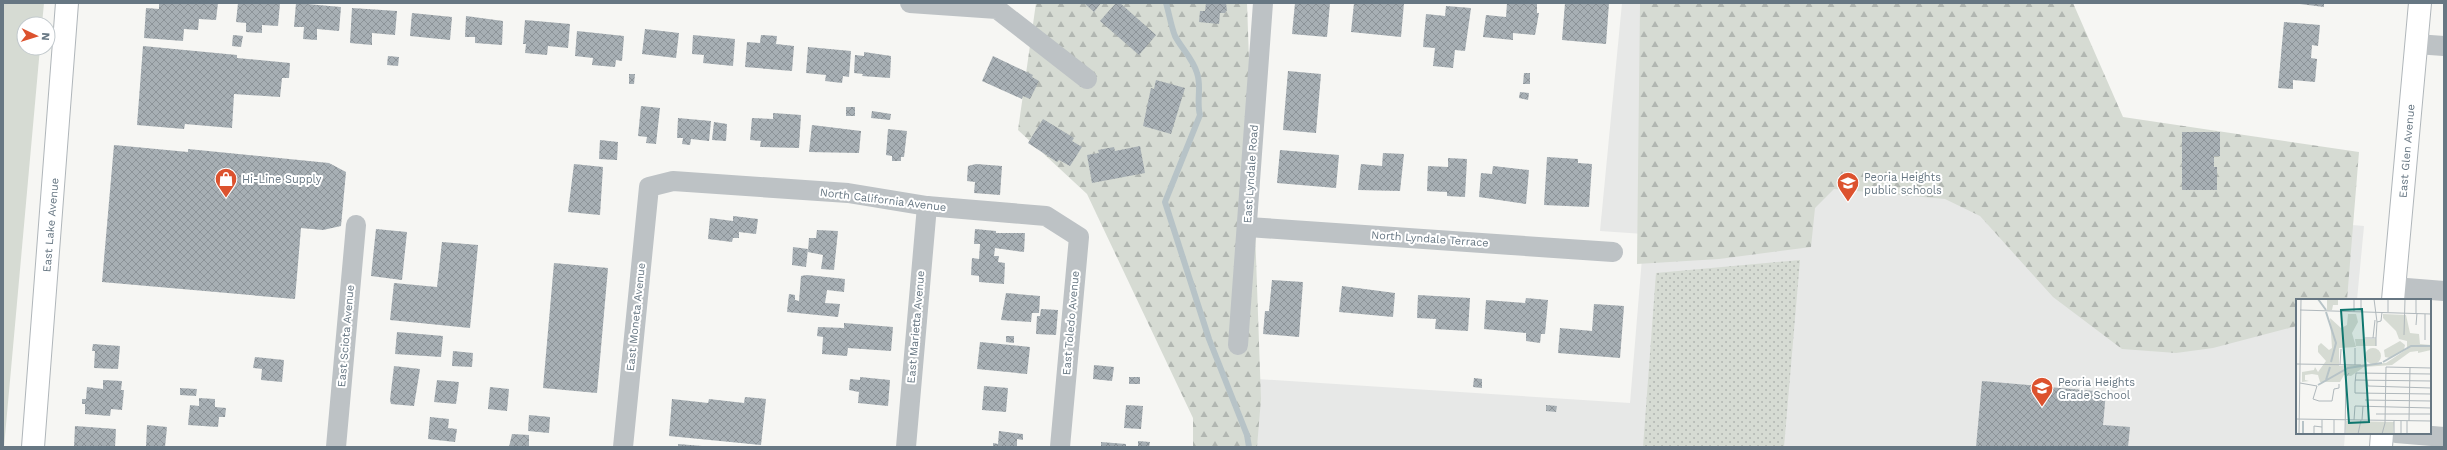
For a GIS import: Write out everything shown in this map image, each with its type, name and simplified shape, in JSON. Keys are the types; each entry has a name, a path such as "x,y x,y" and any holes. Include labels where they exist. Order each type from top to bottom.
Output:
{"street":[{"name":"East Lake Avenue","path":"33,447 67,3"},
{"path":"910,3 997,10 1087,79"},
{"name":"East Lyndale Road","path":"1238,345 1248,227 1263,3"},
{"name":"East Glen Avenue","path":"2394,293 2420,3"},
{"path":"2416,44 2444,46"},
{"name":"North California Avenue","path":"649,187 673,181 848,193 927,206 1046,216"},
{"name":"East Moneta Avenue","path":"623,447 649,187"},
{"name":"East Marietta Avenue","path":"906,447 927,206"},
{"name":"East Toledo Avenue","path":"1046,216 1079,237 1060,447"},
{"name":"East Sciota Avenue","path":"336,447 356,225"},
{"name":"North Lyndale Terrace","path":"1248,227 1613,252"},
{"path":"2394,293 2444,291"},
{"path":"2381,447 2382,434"},
{"path":"2408,434 2444,437"}],"shaded area":[{"name":"Peoria Heights public schools","path":"1622,3 1837,3 1823,180 2364,226 2357,299 2296,299 2296,434 2345,434 2344,447 1235,447 1241,378 1630,403 1644,234 1600,231"}],"green space":[{"path":"3,3 44,3 43,16 16,16 16,56 39,56 4,447"},
{"path":"1036,3 1247,3 1261,399 1257,447 1193,447 1193,418 1087,194 1018,130"},
{"path":"1640,3 2073,3 2123,117 2359,152 2347,299 2296,299 2296,326 2213,348 2176,353 2122,349 2053,297 1980,216 1945,199 1834,189 1815,208 1811,247 1719,259 1637,264"},
{"path":"1800,260 1784,447 1643,447 1656,273"}],"building":[{"path":"159,3 218,3 216,20 199,19 198,30 184,29 183,41 144,38 146,8 159,9"},
{"path":"238,3 280,3 278,26 262,25 262,33 246,32 246,23 236,22"},
{"path":"296,3 341,7 339,31 317,29 317,40 303,39 304,27 294,27"},
{"path":"1084,3 1101,3 1094,12"},
{"path":"1116,3 1120,3 1156,35 1139,55 1100,21"},
{"path":"1206,3 1226,3 1227,10 1225,13 1220,13 1219,24 1199,22 1200,11 1205,11"},
{"path":"1295,3 1330,3 1327,37 1292,34"},
{"path":"1354,3 1404,3 1401,37 1351,32"},
{"path":"1507,3 1537,3 1537,13 1539,13 1535,35 1513,33 1513,40 1483,37 1486,15 1506,17"},
{"path":"1565,3 1609,3 1606,44 1562,40"},
{"path":"2292,3 2324,3 2324,7"},
{"path":"1446,6 1471,8 1465,51 1455,50 1453,68 1433,66 1435,48 1423,47 1426,14 1445,16"},
{"path":"352,8 397,11 395,35 372,33 372,45 350,43"},
{"path":"412,13 452,17 450,40 410,36"},
{"path":"466,16 503,21 502,45 475,43 475,37 465,37"},
{"path":"525,20 570,24 568,48 548,46 547,55 525,53 526,44 523,44"},
{"path":"2284,22 2320,25 2318,46 2312,45 2311,58 2317,59 2315,82 2293,80 2293,89 2278,88"},
{"path":"645,29 679,33 676,58 642,54"},
{"path":"577,31 624,36 622,61 616,60 615,67 592,65 593,58 575,56"},
{"path":"233,35 243,36 241,47 232,46"},
{"path":"693,35 735,39 733,66 703,63 704,55 692,54"},
{"path":"761,35 777,36 776,44 794,46 792,71 745,67 747,42 760,43"},
{"path":"143,46 237,55 237,58 290,63 289,78 282,78 280,97 234,94 232,128 185,124 184,129 137,125"},
{"path":"808,47 851,51 849,77 843,76 842,83 825,81 826,75 806,73"},
{"path":"864,52 891,56 890,78 862,76 863,74 854,73 855,55 864,56"},
{"path":"388,56 399,57 398,66 387,65"},
{"path":"993,56 1033,75 1032,77 1039,81 1030,99 1023,96 1022,99 982,81"},
{"path":"1288,71 1321,74 1316,133 1283,130"},
{"path":"1524,73 1530,73 1530,84 1523,84"},
{"path":"629,74 635,74 634,84 629,84"},
{"path":"1156,80 1185,88 1171,134 1143,126 1151,88 1154,89"},
{"path":"1520,92 1529,93 1528,100 1519,98"},
{"path":"641,106 660,108 656,144 646,143 647,137 638,136"},
{"path":"846,107 855,107 855,116 846,116"},
{"path":"872,111 891,114 890,120 871,118"},
{"path":"773,113 801,115 799,148 760,147 761,141 750,140 752,118 773,119"},
{"path":"678,118 711,121 709,141 691,139 690,145 682,144 683,138 677,138"},
{"path":"1043,119 1074,138 1072,141 1082,147 1070,166 1059,160 1057,162 1028,143"},
{"path":"714,122 727,124 726,141 712,140"},
{"path":"812,125 861,131 859,153 809,152"},
{"path":"888,129 907,131 904,157 901,157 901,161 892,161 892,156 886,155"},
{"path":"2182,132 2220,132 2220,156 2214,156 2214,167 2217,167 2217,190 2182,190"},
{"path":"600,140 618,142 617,160 599,159"},
{"name":"Hi-Line Supply","path":"114,145 188,152 188,149 329,163 346,172 341,226 323,230 301,228 295,299 102,282"},
{"path":"1140,146 1145,173 1092,183 1087,155 1099,153 1098,150 1114,147 1115,151"},
{"path":"1280,150 1339,155 1336,188 1277,183"},
{"path":"1383,153 1404,154 1400,191 1358,190 1361,164 1382,166"},
{"path":"1547,157 1578,159 1578,163 1592,164 1589,207 1544,205"},
{"path":"1448,158 1467,159 1465,197 1447,196 1447,192 1427,191 1428,166 1448,167"},
{"path":"574,164 603,167 600,215 568,212"},
{"path":"976,164 1002,166 1000,195 974,193 975,182 967,181 968,166"},
{"path":"1493,166 1529,170 1526,204 1479,197 1481,173 1492,174"},
{"path":"733,216 758,219 756,234 739,232 739,238 733,238 732,242 708,239 710,218 733,221"},
{"path":"376,229 407,232 402,280 371,276"},
{"path":"975,229 996,231 996,233 1025,233 1024,252 995,248 994,256 999,256 998,262 1005,263 1004,284 979,282 979,276 971,275 972,258 979,259 980,244 974,244"},
{"path":"817,230 838,231 834,270 821,269 823,255 808,252 809,238 816,238"},
{"path":"442,242 478,245 470,328 390,320 394,283 437,287"},
{"path":"793,247 808,249 806,267 792,265"},
{"path":"554,263 608,268 597,393 543,388"},
{"path":"807,275 845,279 844,292 827,290 825,303 840,304 838,317 787,312 789,294 795,295 795,300 799,301 801,276"},
{"path":"1272,280 1303,282 1299,337 1263,334 1265,311 1269,311"},
{"path":"1342,286 1395,293 1393,317 1339,312"},
{"path":"1006,293 1040,296 1039,313 1032,313 1031,322 1001,320"},
{"path":"1418,295 1470,298 1468,331 1435,329 1436,319 1417,318"},
{"path":"1526,298 1548,300 1545,334 1541,334 1540,343 1526,341 1526,333 1484,329 1486,300 1525,303"},
{"path":"1594,304 1624,306 1620,358 1558,353 1560,328 1592,331"},
{"path":"1041,309 1058,310 1056,335 1036,334 1037,316 1040,316"},
{"path":"844,323 893,327 891,351 848,348 847,356 822,354 823,337 817,336 818,327 844,328"},
{"path":"397,332 443,336 441,357 395,354"},
{"path":"1006,336 1014,336 1014,343 1006,342"},
{"path":"980,342 1030,347 1027,374 977,369"},
{"path":"93,344 120,346 118,369 94,368 95,351 92,351"},
{"path":"453,351 473,353 472,367 452,366"},
{"path":"255,357 284,360 282,382 261,380 262,369 253,368"},
{"path":"1094,365 1114,367 1112,381 1093,379"},
{"path":"394,366 420,369 414,406 391,404 390,400"},
{"path":"860,377 890,380 888,406 858,403 859,392 849,390 850,379 860,380"},
{"path":"1129,377 1140,377 1140,384 1129,384"},
{"path":"1474,378 1482,379 1482,388 1473,387"},
{"path":"103,380 122,381 121,390 124,390 122,410 111,409 110,416 85,414 85,404 82,404 82,399 86,399 87,387 103,389"},
{"path":"437,380 459,382 456,404 434,402"},
{"name":"Peoria Heights Grade School","path":"1982,381 2106,392 2103,425 2130,427 2128,447 1976,447"},
{"path":"984,386 1008,388 1006,412 982,410"},
{"path":"490,387 509,389 507,411 488,409"},
{"path":"180,388 197,389 196,396 180,395"},
{"path":"745,397 766,399 761,445 669,436 672,399 708,403 709,399 744,403"},
{"path":"199,398 215,399 215,407 226,408 225,417 219,417 218,427 188,425 190,405 199,406"},
{"path":"1126,405 1143,406 1141,429 1124,428"},
{"path":"1546,405 1557,406 1556,412 1546,411"},
{"path":"529,415 550,417 549,433 528,431"},
{"path":"430,417 449,419 448,428 457,429 455,442 428,439"},
{"path":"147,425 167,427 165,447 146,447"},
{"path":"75,426 116,429 115,447 74,447"},
{"path":"999,431 1023,434 1023,440 1017,439 1017,447 993,447 993,443 998,444"},
{"path":"512,434 529,435 529,447 509,447"},
{"path":"1138,441 1150,442 1149,447 1138,447"},
{"path":"1101,442 1126,444 1126,447 1101,447"},
{"path":"678,444 702,446 702,447 678,447"}],"waterway":[{"path":"1166,3 1175,36 1193,63 1197,73 1199,84 1200,115 1165,202 1209,339 1247,435 1249,447"}],"place":[{"name":"Hi-Line Supply","path":"226,198"},
{"name":"Peoria Heights public schools","path":"1848,202"},
{"name":"Peoria Heights Grade School","path":"2042,408"}]}
